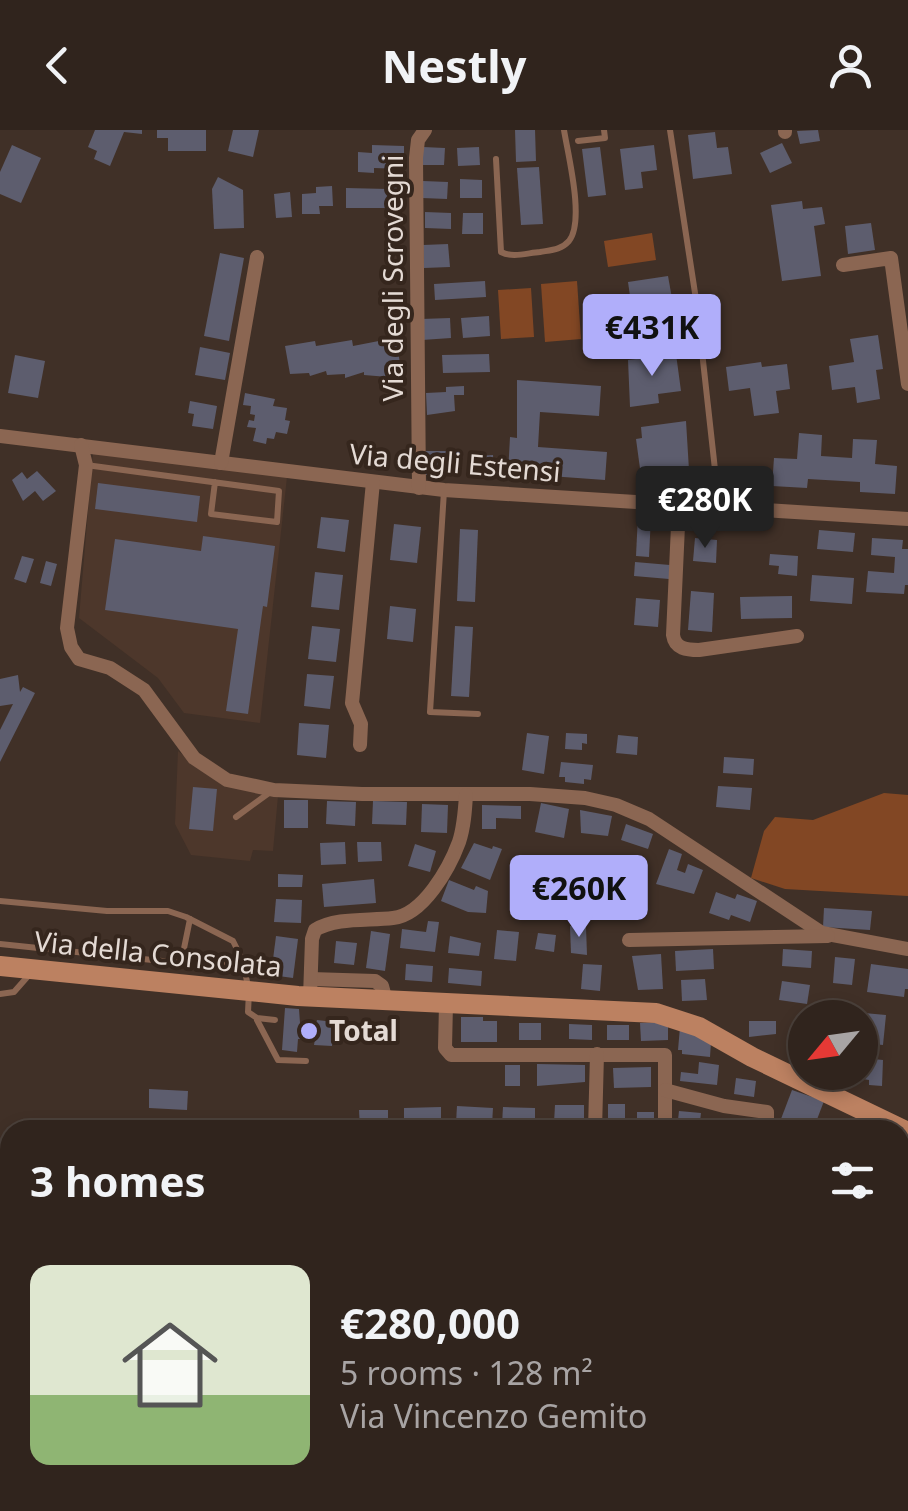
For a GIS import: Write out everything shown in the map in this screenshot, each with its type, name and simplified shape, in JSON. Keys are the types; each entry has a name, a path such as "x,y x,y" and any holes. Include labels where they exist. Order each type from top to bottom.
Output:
{"main road":[{"name":"Via della Consolata","path":"0,966 249,992 311,988 386,1001 634,1010 673,1017 883,1120"}],"street":[{"name":"Via degli Scrovegni","path":"418,488 416,151 425,130"},
{"path":"222,463 257,257"},
{"path":"842,264 890,258 908,384"},
{"name":"Via degli Estensi","path":"0,436 418,488 908,519"},
{"path":"81,445 86,466 67,628 72,650 79,659 110,668 144,690 203,767 228,780 274,790 572,797 630,809 829,936"},
{"path":"360,745 361,724 352,703 373,482"},
{"path":"679,504 673,635 676,644 686,650 699,650 798,636"},
{"path":"311,988 312,939 318,928 400,917 424,898 458,843 466,795"},
{"path":"628,940 829,936 908,949"},
{"path":"446,1004 445,1048 451,1056 664,1055 664,1120"},
{"path":"595,1120 597,1054"},
{"path":"665,1090 724,1106 766,1112 766,1120"}],"lane":[{"path":"496,160 500,252 508,256 555,250 566,245 576,220 564,130"},
{"path":"578,142 605,138 604,130"},
{"path":"670,130 697,306 718,506"},
{"path":"86,466 215,482 279,491 277,522 212,514 215,482"},
{"path":"444,490 430,712 478,714"},
{"path":"236,818 274,790"},
{"path":"0,901 107,911 168,911 233,940 243,961 248,1012 256,1018 278,1060 306,1062"},
{"path":"181,963 190,919"},
{"path":"0,944 181,963 220,965 243,961"},
{"path":"0,994 14,992 26,982 32,969"},
{"path":"256,1018 275,1020"}],"shaded area":[{"path":"652,233 656,260 608,267 604,241"},
{"path":"577,281 581,339 545,342 541,284"},
{"path":"531,288 534,337 501,339 498,290"},
{"path":"93,452 287,477 260,723 184,713 158,678 79,618"},
{"path":"178,751 220,783 278,796 273,851 253,850 250,861 191,855 175,824"},
{"path":"884,793 908,795 908,896 785,889 751,878 764,831 775,817 813,820"}],"building":[{"path":"95,130 142,130 142,134 124,132 110,166 94,159 97,151 88,147"},
{"path":"157,130 206,130 206,151 168,151 168,138 157,138"},
{"path":"233,130 259,130 253,157 228,151"},
{"path":"515,130 535,130 536,161 516,162"},
{"path":"818,130 820,141 800,144 797,131"},
{"path":"715,132 717,148 728,147 732,174 693,179 688,135"},
{"path":"782,143 792,163 770,173 760,153"},
{"path":"12,145 41,158 21,203 0,194 0,172"},
{"path":"372,145 404,146 404,169 358,172 358,152 372,153"},
{"path":"654,145 657,170 641,172 643,188 625,190 620,149"},
{"path":"423,147 445,148 444,165 423,165"},
{"path":"479,147 480,165 458,166 457,148"},
{"path":"600,147 606,195 588,197 582,149"},
{"path":"539,167 543,224 521,225 517,168"},
{"path":"218,177 243,190 244,228 214,229 212,189"},
{"path":"388,179 404,179 404,201 389,201 389,208 346,208 346,188 388,189"},
{"path":"460,179 482,180 482,198 460,198"},
{"path":"423,181 448,182 447,199 422,198"},
{"path":"332,186 333,206 319,206 320,214 302,214 302,194 316,193 316,187"},
{"path":"290,192 292,217 276,218 274,194"},
{"path":"802,201 803,209 822,207 825,224 814,226 821,276 782,281 771,205"},
{"path":"425,212 451,213 451,229 425,228"},
{"path":"463,213 483,213 483,234 462,234"},
{"path":"871,223 875,250 848,254 845,226"},
{"path":"448,244 450,267 424,268 423,245"},
{"path":"220,253 244,258 229,341 204,336"},
{"path":"668,276 673,304 632,310 628,282"},
{"path":"485,281 486,297 435,300 434,284"},
{"path":"489,316 490,336 463,338 461,318"},
{"path":"450,318 451,338 422,340 421,319"},
{"path":"878,335 883,369 876,370 880,399 857,403 855,387 832,390 829,366 854,362 850,339"},
{"path":"389,339 390,345 397,344 401,370 387,372 388,377 364,372 345,378 345,374 327,375 326,371 310,376 290,374 285,346 352,340 353,346"},
{"path":"200,347 230,353 225,380 195,375"},
{"path":"489,354 490,372 443,373 442,355"},
{"path":"676,354 681,391 658,394 659,403 630,407 628,360"},
{"path":"15,355 45,361 38,398 8,393"},
{"path":"761,362 762,367 787,364 790,389 776,391 779,413 754,416 750,388 729,391 726,367"},
{"path":"517,380 601,386 599,416 540,412 538,447 607,452 605,480 508,473 510,437 517,438"},
{"path":"464,386 464,395 454,395 455,411 427,415 426,393"},
{"path":"245,393 275,399 273,406 287,408 287,434 276,432 274,439 267,438 266,444 253,441 256,428 247,427 255,415 250,414 251,406 243,405"},
{"path":"190,401 217,406 213,429 192,426"},
{"path":"686,421 689,470 641,476 636,439 642,438 641,427"},
{"path":"799,433 822,435 821,456 852,458 853,439 877,440 875,464 897,466 895,494 860,492 860,482 808,479 807,488 772,486 774,458 797,459"},
{"path":"425,451 460,451 461,475 425,475"},
{"path":"493,455 494,476 477,476 477,456"},
{"path":"37,471 56,491 43,501 35,491 23,501 12,480 22,472 27,479"},
{"path":"98,483 200,496 197,522 95,509"},
{"path":"638,515 651,516 649,557 636,556"},
{"path":"321,517 349,520 345,552 317,548"},
{"path":"394,524 421,527 417,563 390,560"},
{"path":"460,529 478,530 475,602 457,601"},
{"path":"819,530 855,533 853,552 817,549"},
{"path":"203,536 275,546 248,714 226,711 238,629 105,610 115,539 201,551"},
{"path":"695,538 717,540 716,563 693,561"},
{"path":"872,538 903,540 902,549 908,549 908,585 904,594 866,592 868,571 894,573 895,557 871,555"},
{"path":"770,554 798,556 797,576 778,574 779,566 769,565"},
{"path":"22,556 34,559 26,583 14,579"},
{"path":"46,561 57,564 51,586 40,583"},
{"path":"635,562 670,565 669,579 634,576"},
{"path":"315,572 343,575 339,610 311,607"},
{"path":"812,575 854,578 852,604 810,601"},
{"path":"691,591 714,593 712,632 688,630"},
{"path":"792,596 792,618 741,619 740,597"},
{"path":"636,598 660,600 658,627 634,625"},
{"path":"390,606 416,609 413,642 387,639"},
{"path":"312,626 340,629 336,662 308,659"},
{"path":"455,626 473,627 469,697 451,696"},
{"path":"307,674 334,676 330,709 304,706"},
{"path":"18,675 20,692 23,687 35,693 0,762 0,730 13,704 0,706 0,679"},
{"path":"299,723 329,725 326,758 297,755"},
{"path":"527,733 549,736 544,774 522,770"},
{"path":"566,733 587,734 587,744 582,743 582,750 565,749"},
{"path":"618,735 638,737 637,755 616,753"},
{"path":"724,757 754,759 753,775 723,773"},
{"path":"561,762 593,765 591,780 584,779 584,784 565,782 565,777 559,777"},
{"path":"718,786 752,788 750,810 716,807"},
{"path":"193,787 217,789 213,831 189,829"},
{"path":"284,800 308,800 308,828 284,828"},
{"path":"327,801 356,802 355,826 326,824"},
{"path":"373,801 407,802 406,825 372,824"},
{"path":"541,803 569,809 564,838 535,832"},
{"path":"422,804 448,805 447,833 421,832"},
{"path":"482,805 521,806 521,819 496,818 496,829 482,829"},
{"path":"580,810 612,816 608,836 581,833"},
{"path":"626,824 653,834 648,849 621,840"},
{"path":"345,842 346,864 321,865 320,843"},
{"path":"357,842 381,842 382,861 358,862"},
{"path":"474,843 502,849 490,880 461,868"},
{"path":"415,844 436,851 430,872 408,866"},
{"path":"669,849 682,854 677,870 685,873 688,864 703,870 694,894 656,884"},
{"path":"278,874 303,875 302,887 278,887"},
{"path":"374,879 376,903 324,907 322,884"},
{"path":"449,880 488,891 486,913 468,912 441,901"},
{"path":"716,892 757,901 750,922 709,913"},
{"path":"613,895 630,897 628,914 612,912"},
{"path":"276,899 302,900 301,923 274,922"},
{"path":"824,908 872,911 870,930 823,927"},
{"path":"428,921 439,922 435,952 400,948 402,929 426,932"},
{"path":"570,926 586,927 587,955 571,953"},
{"path":"497,930 519,932 516,961 494,959"},
{"path":"371,931 390,934 385,971 366,968"},
{"path":"538,933 556,935 554,952 535,949"},
{"path":"276,936 298,939 293,978 271,975"},
{"path":"450,936 481,943 479,956 448,953"},
{"path":"336,941 357,943 354,965 334,963"},
{"path":"713,949 714,969 676,971 675,951"},
{"path":"783,949 812,951 811,968 782,966"},
{"path":"661,954 663,989 638,990 632,956"},
{"path":"835,957 855,959 852,985 833,983"},
{"path":"406,964 433,966 432,982 405,980"},
{"path":"583,964 602,965 600,991 581,989"},
{"path":"871,964 908,969 904,997 867,992"},
{"path":"449,968 482,971 481,986 448,983"},
{"path":"705,979 707,1000 682,1001 681,980"},
{"path":"782,981 810,985 808,1000 779,1000"},
{"path":"285,1008 299,1009 300,1023 334,1022 332,1046 314,1045 315,1039 298,1039 297,1052 282,1050"},
{"path":"878,1014 886,1015 883,1045 878,1045"},
{"path":"461,1017 497,1021 497,1042 461,1042"},
{"path":"749,1021 776,1021 776,1034 749,1037"},
{"path":"668,1022 668,1040 641,1041 640,1023"},
{"path":"519,1023 541,1023 541,1040 519,1040"},
{"path":"569,1024 592,1025 592,1040 569,1039"},
{"path":"607,1025 629,1025 629,1040 607,1040"},
{"path":"680,1027 711,1042 710,1057 682,1054 678,1050"},
{"path":"878,1059 883,1060 882,1086 878,1086"},
{"path":"699,1062 719,1065 717,1085 680,1081 681,1072 698,1074"},
{"path":"537,1064 585,1065 585,1082 537,1086"},
{"path":"505,1065 520,1065 520,1086 505,1086"},
{"path":"651,1067 651,1087 614,1088 613,1068"},
{"path":"736,1078 756,1081 754,1097 734,1094"},
{"path":"149,1089 188,1091 187,1110 149,1108"},
{"path":"792,1090 824,1101 817,1120 781,1119"},
{"path":"608,1104 625,1104 625,1120 608,1120"},
{"path":"555,1105 584,1105 584,1120 554,1120"},
{"path":"457,1106 493,1108 492,1120 456,1120"},
{"path":"441,1107 441,1120 404,1120 404,1108"},
{"path":"503,1107 535,1108 535,1120 502,1120"},
{"path":"359,1110 388,1110 388,1120 360,1120"},
{"path":"679,1111 701,1113 700,1120 678,1120"},
{"path":"637,1112 654,1112 654,1120 637,1120"}],"place":[{"name":"Total","path":"309,1031"}]}
